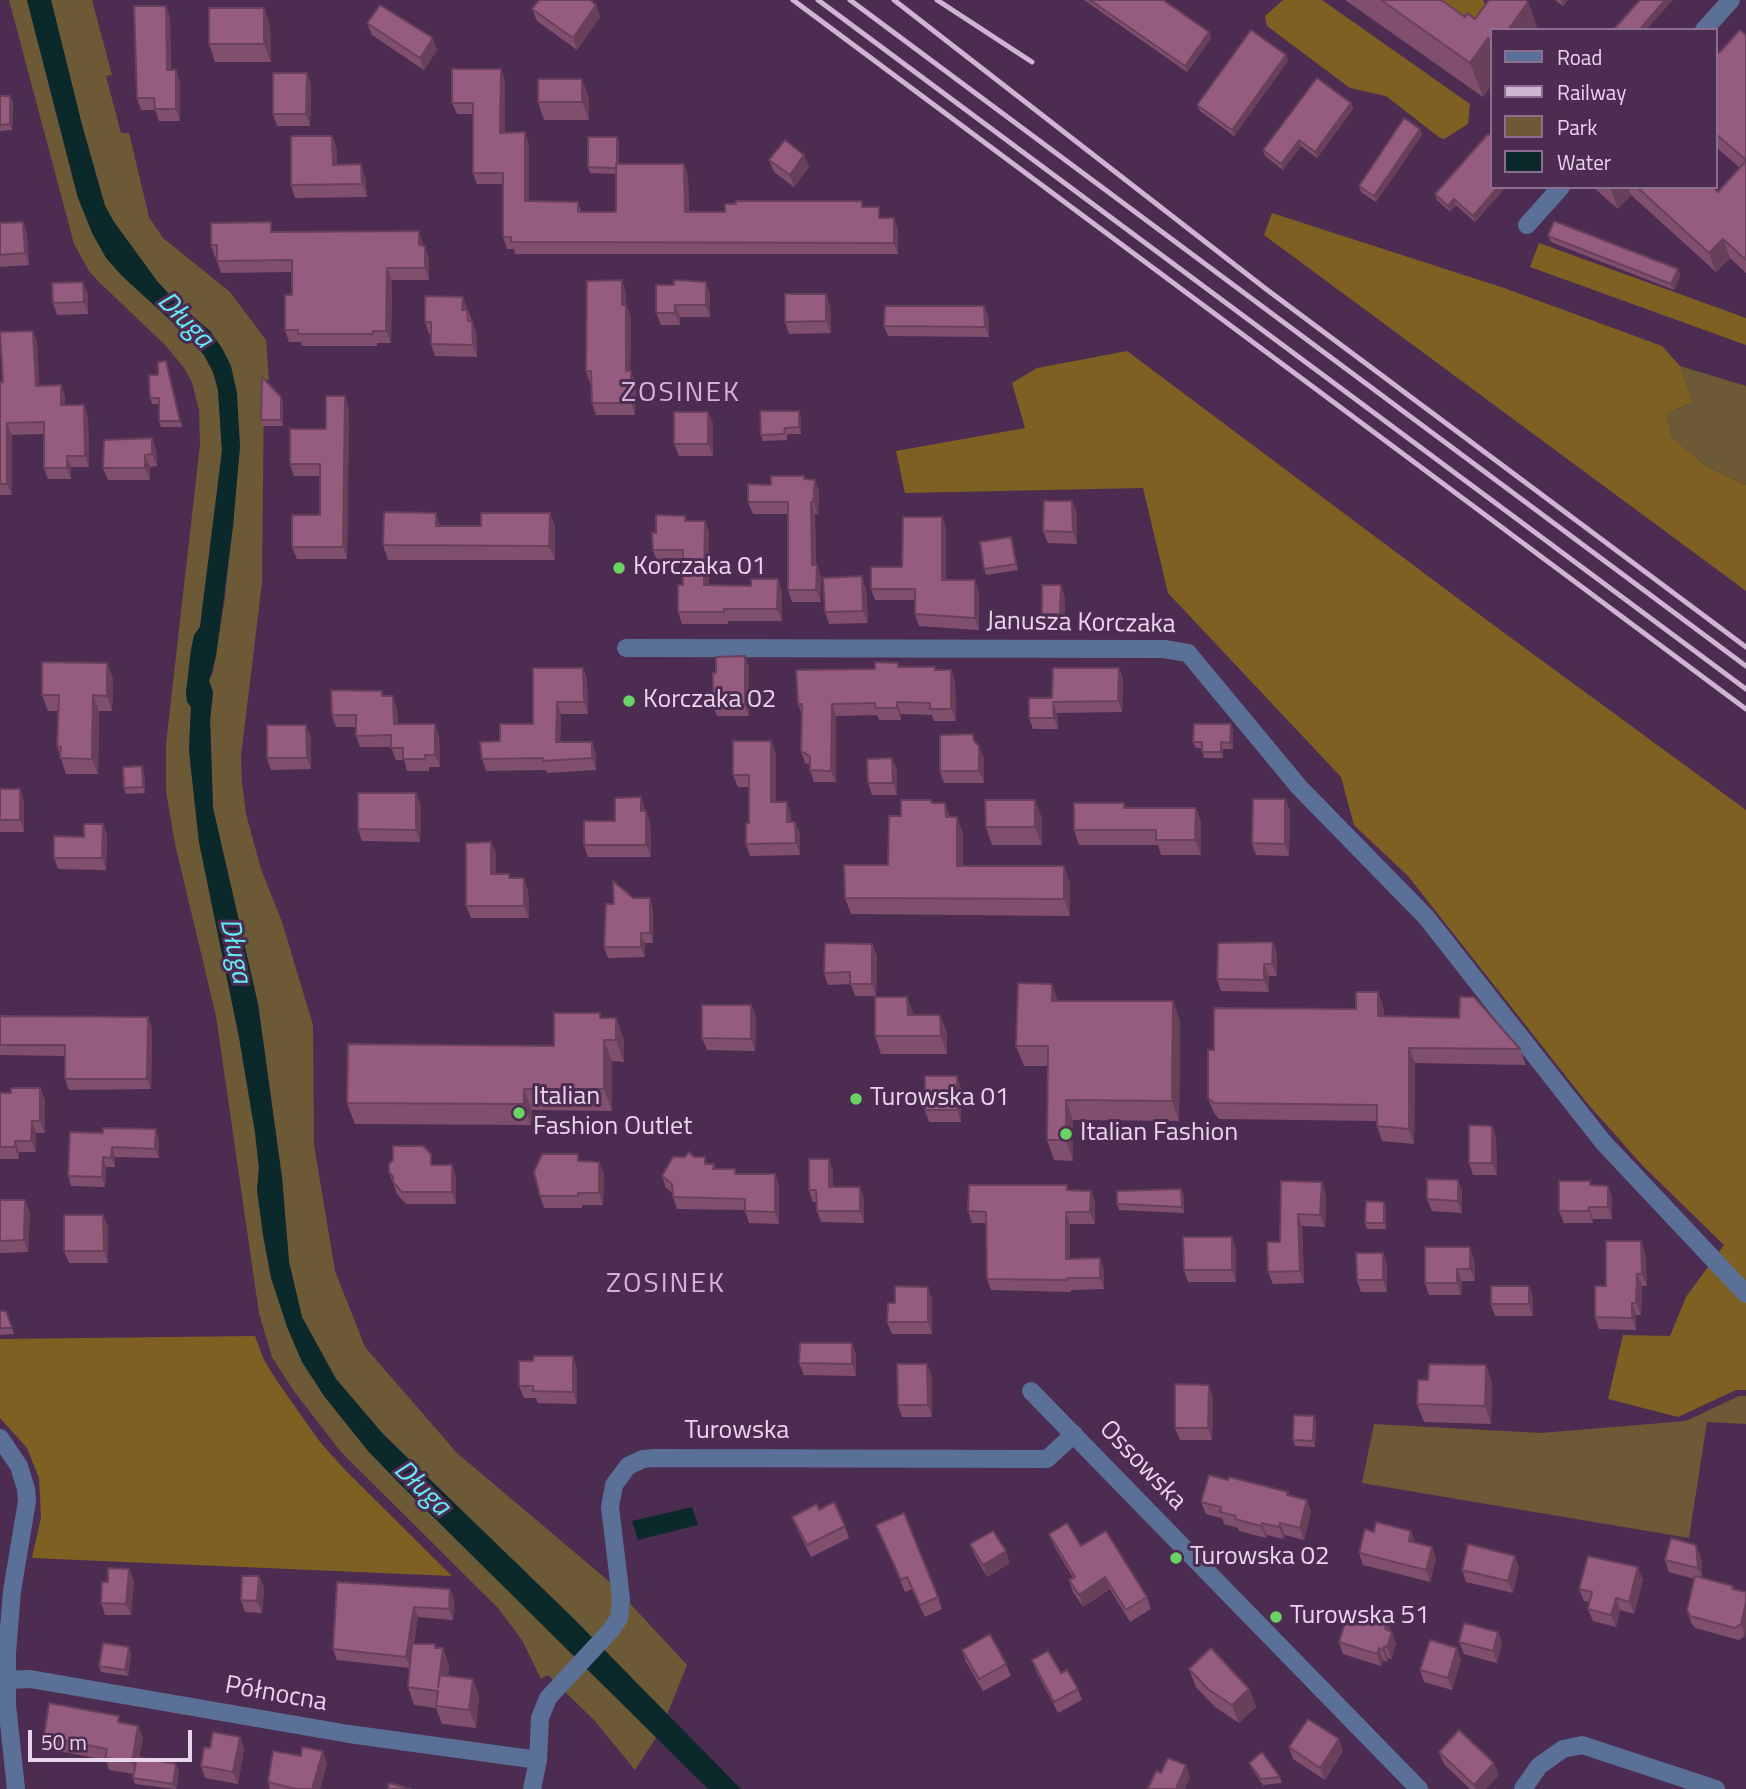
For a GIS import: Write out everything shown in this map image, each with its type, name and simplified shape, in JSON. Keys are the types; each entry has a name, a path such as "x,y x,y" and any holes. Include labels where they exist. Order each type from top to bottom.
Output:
{"street":[{"path":"1706,28 1731,0"},
{"path":"1527,225 1559,189"},
{"name":"Janusza Korczaka","path":"626,648 1164,649 1188,653 1299,787 1426,917 1603,1142 1746,1294"},
{"name":"Ossowska","path":"1031,1391 1419,1789"},
{"name":"Turowska","path":"532,1789 538,1760 540,1718 548,1698 619,1618 620,1592 610,1520 611,1494 624,1470 643,1459 1047,1459 1074,1434"},
{"path":"0,1438 19,1466 27,1501 12,1591 6,1680 5,1731 16,1789"},
{"name":"Północna","path":"6,1680 30,1679 349,1734 538,1760"},
{"path":"1523,1789 1539,1766 1563,1749 1583,1745 1716,1789"}],"green space":[{"path":"9,0 27,0 78,198 174,324 204,355 218,390 222,451 200,627 194,635 186,693 191,707 189,750 199,842 239,1037 255,1132 259,1168 257,1190 271,1278 397,1481 657,1736 635,1770 594,1720 548,1675 541,1679 522,1640 498,1608 341,1452 293,1390 272,1357 259,1313 216,1016 175,844 166,791 166,744 200,445 199,410 192,382 184,368 165,345 89,271 74,244"},
{"path":"51,0 92,0 112,75 106,76 121,133 129,133 149,217 163,238 230,292 266,340 269,380 264,380 262,583 241,756 242,783 246,814 261,869 282,922 313,1025 314,1145 335,1271 365,1347 457,1453 611,1583 687,1665 667,1715 574,1619 383,1434 336,1379 302,1317 289,1262 282,1178 258,1004 213,808 210,720 213,692 209,681 213,672 225,598 240,446 210,331 176,302 157,281 105,206"},
{"path":"1680,366 1746,386 1746,485 1706,466 1672,437 1666,414 1693,402"},
{"path":"1739,1396 1746,1396 1746,1424 1707,1422 1689,1538 1362,1483 1374,1424 1541,1433 1686,1421"}],"shaded area":[{"path":"1283,0 1322,0 1470,104 1468,124 1444,139 1440,138 1386,96 1350,88 1267,26 1265,16"},
{"path":"1439,0 1483,0 1490,14 1480,28"},
{"path":"1272,213 1504,288 1662,346 1680,366 1693,402 1666,414 1672,437 1706,466 1746,485 1746,591 1264,235"},
{"path":"1539,243 1746,318 1746,345 1530,267"},
{"path":"1127,351 1746,810 1746,1390 1736,1390 1678,1417 1608,1399 1623,1335 1670,1336 1686,1297 1724,1245 1643,1166 1587,1103 1408,876 1354,825 1341,777 1168,593 1143,488 905,493 896,451 1025,428 1012,383 1037,368"},
{"path":"255,1336 264,1360 320,1442 452,1576 32,1558 41,1517 39,1478 27,1448 0,1418 0,1339"}],"water":[{"name":"Długa","path":"27,0 51,0 105,206 157,281 176,302 210,331 222,348 231,366 237,393 240,446 233,527 216,656 209,681 213,692 210,720 213,808 258,1004 282,1178 289,1262 302,1317 336,1379 383,1434 574,1619 741,1789 708,1789 397,1481 368,1451 324,1396 302,1362 287,1327 271,1278 263,1235 257,1190 259,1168 255,1132 239,1037 199,842 189,750 191,707 186,693 194,635 200,627 222,451 218,390 213,372 192,340 122,276 106,258 92,233 78,198"},
{"path":"692,1507 698,1525 638,1540 632,1521"}],"building":[{"path":"539,0 590,0 596,5 573,38 532,9"},
{"path":"1090,0 1163,0 1209,32 1185,66"},
{"path":"1381,0 1441,0 1465,17 1467,13 1475,19 1489,0 1528,2 1509,28 1490,28 1490,40 1488,38 1470,63"},
{"path":"1640,0 1665,0 1641,28 1615,28"},
{"path":"380,5 433,38 420,58 367,23"},
{"path":"134,6 166,6 167,70 176,70 176,109 155,109 154,98 137,98"},
{"path":"209,8 264,8 264,44 209,44"},
{"path":"1251,30 1286,55 1232,130 1197,105"},
{"path":"1740,30 1746,35 1746,160 1718,136 1719,53"},
{"path":"452,69 501,69 500,133 525,132 525,201 578,202 578,212 616,212 616,164 684,164 685,212 725,212 725,204 736,204 736,201 862,201 862,207 879,207 879,218 894,218 894,243 511,242 511,237 503,237 503,173 473,173 473,103 452,103"},
{"path":"273,73 307,73 306,114 273,114"},
{"path":"1317,78 1351,103 1315,152 1299,140 1281,164 1263,150"},
{"path":"538,79 582,79 582,102 538,102"},
{"path":"0,96 10,96 10,124 0,125"},
{"path":"1404,118 1420,129 1374,196 1359,186"},
{"path":"1488,134 1490,136 1490,189 1496,189 1473,216 1454,199 1448,206 1435,194"},
{"path":"291,136 332,136 333,165 361,164 362,184 291,185"},
{"path":"588,137 617,137 616,168 588,167"},
{"path":"785,140 804,155 790,175 769,160"},
{"path":"1746,161 1746,260 1723,239 1709,253 1639,189 1715,189 1718,192"},
{"path":"1554,221 1678,269 1671,284 1548,236"},
{"path":"23,222 25,253 0,255 0,223"},
{"path":"271,222 271,232 419,231 419,245 425,246 425,268 387,268 386,331 373,331 373,334 298,334 298,330 285,330 285,295 292,295 292,260 217,261 217,245 211,245 211,223"},
{"path":"622,280 622,305 626,305 626,371 631,371 631,403 592,403 591,371 586,371 587,281"},
{"path":"674,280 706,282 706,305 675,305 675,313 656,313 656,285 674,285"},
{"path":"83,282 84,302 53,303 52,283"},
{"path":"785,294 826,294 826,321 785,322"},
{"path":"425,296 463,297 462,310 467,310 468,321 472,320 473,345 431,344 431,322 425,322"},
{"path":"885,306 984,306 985,327 884,326"},
{"path":"33,331 36,386 61,385 61,405 84,405 85,456 67,456 67,468 44,468 44,422 7,423 7,484 0,484 0,382 3,382 0,332"},
{"path":"166,361 180,421 159,421 159,398 150,398 149,375 158,375 158,362"},
{"path":"262,377 281,397 281,420 261,420"},
{"path":"326,396 345,396 343,547 292,547 292,515 320,515 320,464 290,464 290,429 326,429"},
{"path":"760,411 799,411 799,427 785,428 784,434 761,435"},
{"path":"674,412 708,412 708,444 674,444"},
{"path":"152,438 152,454 145,455 145,468 103,468 104,440"},
{"path":"771,476 804,476 804,479 815,480 811,502 812,565 817,565 816,590 788,590 788,502 748,502 748,484 771,485"},
{"path":"1044,501 1072,501 1073,532 1043,531"},
{"path":"384,512 436,513 436,526 481,526 481,513 550,513 549,546 383,545"},
{"path":"656,515 685,516 685,521 705,521 704,585 751,586 751,579 778,579 777,609 678,612 678,585 683,585 683,550 653,550 652,533 656,533"},
{"path":"903,517 942,517 942,580 975,580 975,618 915,614 915,589 871,589 871,567 902,567"},
{"path":"1011,537 1016,564 984,569 980,542"},
{"path":"862,576 863,611 825,612 823,578"},
{"path":"1042,585 1061,585 1060,614 1042,614"},
{"path":"745,656 745,705 713,705 716,657"},
{"path":"42,662 107,663 107,696 93,695 92,759 60,758 61,747 57,746 59,695 42,695"},
{"path":"875,662 898,663 898,667 951,670 951,709 930,709 930,703 897,702 897,708 875,708 875,703 832,704 831,771 810,770 810,756 801,751 802,704 798,704 796,670 875,669"},
{"path":"533,668 583,668 584,702 557,702 556,742 592,742 592,758 543,761 543,758 482,759 480,742 500,741 500,724 533,724"},
{"path":"1053,668 1119,668 1118,701 1053,702 1054,718 1029,718 1029,698 1052,698"},
{"path":"331,690 382,691 382,696 393,696 394,724 435,724 435,755 425,755 425,759 403,759 403,748 391,748 391,735 356,736 356,715 332,715"},
{"path":"1194,724 1231,724 1230,743 1221,742 1221,752 1202,752 1202,742 1193,742"},
{"path":"267,725 306,725 307,758 267,758"},
{"path":"973,734 974,741 979,746 979,771 940,771 940,735"},
{"path":"733,741 771,741 771,802 787,802 787,822 795,822 796,843 746,844 749,775 733,775"},
{"path":"892,758 893,783 868,783 867,759"},
{"path":"142,766 143,787 124,788 123,767"},
{"path":"0,789 20,789 20,820 0,820"},
{"path":"358,793 416,793 416,830 358,829"},
{"path":"641,797 641,811 646,811 646,845 584,845 584,821 615,821 615,798"},
{"path":"1253,799 1285,799 1285,844 1252,843"},
{"path":"901,800 945,803 946,817 957,817 957,866 1064,866 1064,899 845,898 844,865 888,865 889,816 901,816"},
{"path":"985,800 1035,800 1035,827 986,827"},
{"path":"1074,803 1124,803 1124,808 1196,808 1195,840 1156,840 1156,830 1074,830"},
{"path":"84,824 103,824 102,858 54,858 54,836 84,837"},
{"path":"491,842 491,874 509,874 509,878 524,878 524,906 466,906 466,843"},
{"path":"613,881 633,898 650,898 650,933 641,933 641,947 604,947 606,904 614,904"},
{"path":"1273,942 1272,964 1264,964 1264,980 1217,979 1218,943"},
{"path":"825,943 872,944 872,984 850,984 850,972 824,973"},
{"path":"1018,983 1052,984 1052,1001 1173,1001 1172,1101 1066,1100 1066,1140 1047,1140 1048,1046 1016,1046"},
{"path":"1356,992 1378,992 1378,1016 1459,1018 1460,997 1474,997 1520,1049 1409,1048 1409,1129 1377,1126 1377,1105 1214,1103 1208,1098 1208,1050 1214,1050 1214,1008 1356,1009"},
{"path":"875,997 907,997 908,1015 940,1015 941,1036 875,1036"},
{"path":"702,1005 751,1005 751,1039 702,1038"},
{"path":"554,1013 600,1013 600,1018 616,1018 616,1040 604,1040 604,1089 524,1089 524,1104 347,1103 348,1044 554,1046"},
{"path":"0,1016 148,1017 147,1079 65,1079 65,1045 0,1045"},
{"path":"925,1076 957,1076 957,1110 925,1110"},
{"path":"11,1088 40,1088 40,1121 32,1121 31,1141 15,1141 15,1147 0,1147 0,1093 11,1093"},
{"path":"1469,1125 1492,1126 1492,1163 1469,1163"},
{"path":"103,1128 156,1129 155,1149 112,1147 111,1158 103,1157 102,1177 68,1176 70,1132 103,1133"},
{"path":"393,1146 423,1146 431,1154 431,1165 452,1165 452,1192 402,1192 389,1172 389,1164 393,1160"},
{"path":"689,1152 694,1157 705,1157 705,1164 714,1164 713,1169 735,1169 735,1174 775,1174 775,1212 745,1211 745,1199 673,1197 672,1184 662,1176 673,1157 685,1157"},
{"path":"542,1154 578,1154 578,1161 599,1162 599,1193 540,1196 534,1172"},
{"path":"809,1159 829,1159 829,1187 860,1187 860,1211 817,1211 816,1190 809,1190"},
{"path":"1427,1179 1458,1180 1458,1201 1427,1199"},
{"path":"1281,1181 1322,1182 1320,1215 1298,1214 1300,1271 1268,1272 1267,1242 1280,1242"},
{"path":"1559,1181 1590,1181 1590,1185 1608,1186 1608,1207 1589,1207 1588,1211 1559,1211"},
{"path":"969,1185 1067,1185 1067,1190 1091,1191 1090,1212 1066,1212 1066,1259 1100,1258 1100,1278 987,1279 986,1212 968,1211"},
{"path":"1181,1189 1182,1207 1117,1204 1117,1191"},
{"path":"0,1200 25,1200 24,1240 0,1241"},
{"path":"1366,1201 1384,1202 1384,1223 1365,1223"},
{"path":"64,1215 103,1215 104,1251 64,1251"},
{"path":"1183,1237 1232,1237 1232,1270 1184,1270"},
{"path":"1606,1241 1641,1241 1642,1274 1637,1274 1636,1303 1632,1303 1632,1318 1595,1317 1595,1286 1606,1286"},
{"path":"1425,1247 1470,1247 1470,1269 1457,1269 1457,1283 1425,1283"},
{"path":"1356,1253 1383,1253 1383,1280 1357,1280"},
{"path":"895,1286 928,1287 928,1322 887,1322 888,1303 895,1303"},
{"path":"1491,1286 1529,1286 1529,1304 1491,1304"},
{"path":"0,1311 6,1311 12,1328 0,1328"},
{"path":"800,1343 852,1343 852,1364 799,1363"},
{"path":"534,1356 573,1356 573,1392 533,1391 533,1386 519,1386 519,1361 533,1361"},
{"path":"897,1364 927,1364 928,1405 898,1405"},
{"path":"1429,1364 1486,1365 1485,1406 1417,1404 1418,1380 1428,1380"},
{"path":"1175,1384 1209,1385 1208,1428 1175,1428"},
{"path":"1294,1415 1314,1416 1313,1441 1293,1440"},
{"path":"1209,1475 1228,1480 1229,1477 1288,1492 1287,1495 1307,1500 1300,1528 1280,1523 1279,1527 1262,1523 1261,1526 1235,1519 1236,1516 1220,1512 1221,1507 1201,1502"},
{"path":"834,1502 845,1526 807,1545 792,1517 817,1504 819,1510"},
{"path":"904,1513 938,1597 920,1605 907,1577 901,1580 876,1525"},
{"path":"1376,1522 1411,1531 1409,1541 1432,1547 1426,1570 1359,1553 1365,1529 1374,1532"},
{"path":"1067,1523 1081,1546 1106,1531 1147,1597 1126,1610 1105,1577 1079,1595 1069,1580 1075,1577 1049,1534"},
{"path":"993,1531 1006,1551 983,1565 970,1544"},
{"path":"1671,1538 1696,1545 1698,1568 1665,1560"},
{"path":"1468,1544 1515,1556 1508,1581 1462,1570"},
{"path":"1588,1556 1638,1567 1629,1602 1616,1598 1611,1615 1588,1609 1592,1592 1579,1589"},
{"path":"108,1568 129,1569 126,1604 101,1603 102,1582 108,1582"},
{"path":"242,1576 259,1576 257,1601 241,1600"},
{"path":"1695,1576 1746,1592 1741,1624 1735,1628 1690,1616 1687,1610"},
{"path":"337,1582 450,1589 449,1609 414,1607 406,1657 333,1649"},
{"path":"1357,1611 1387,1621 1385,1629 1392,1632 1387,1647 1384,1646 1383,1650 1379,1648 1377,1654 1339,1642 1345,1623 1353,1625"},
{"path":"1464,1623 1498,1632 1493,1651 1459,1642"},
{"path":"990,1634 1006,1664 979,1679 962,1650"},
{"path":"1430,1640 1457,1648 1448,1678 1420,1670"},
{"path":"103,1643 129,1647 125,1670 99,1666"},
{"path":"412,1644 435,1644 435,1648 443,1648 438,1687 440,1675 473,1679 469,1710 436,1706 438,1691 408,1687"},
{"path":"1211,1648 1249,1689 1232,1705 1208,1689 1189,1669"},
{"path":"1048,1651 1061,1673 1067,1670 1078,1689 1054,1702 1032,1660"},
{"path":"49,1703 119,1716 118,1722 138,1726 132,1762 105,1758 107,1749 44,1737"},
{"path":"1308,1719 1339,1739 1320,1768 1289,1747"},
{"path":"1459,1730 1494,1763 1474,1785 1439,1752"},
{"path":"213,1732 240,1737 233,1772 201,1766 204,1747 210,1748"},
{"path":"302,1747 323,1751 312,1789 296,1789 268,1782 273,1751 301,1756"},
{"path":"1262,1752 1280,1777 1261,1779 1249,1763"},
{"path":"137,1757 176,1764 173,1784 133,1778"},
{"path":"1168,1758 1186,1765 1176,1789 1148,1789 1156,1771 1161,1773"},
{"path":"389,1783 411,1789 388,1789"}],"railway":[{"path":"793,0 1746,709"},
{"path":"818,0 1746,689"},
{"path":"850,0 1746,666"},
{"path":"894,0 1266,289 1746,647"},
{"path":"937,0 1032,62"}],"place":[{"name":"Korczaka 01","path":"619,568"},
{"name":"Korczaka 02","path":"629,701"},
{"name":"Turowska 01","path":"856,1099"},
{"name":"Italian Fashion Outlet","path":"519,1113"},
{"name":"Italian Fashion","path":"1066,1134"},
{"name":"Turowska 02","path":"1176,1558"},
{"name":"Turowska 51","path":"1276,1617"}],"district":[{"name":"ZOSINEK","path":"681,394"},
{"name":"ZOSINEK","path":"666,1285"}]}
